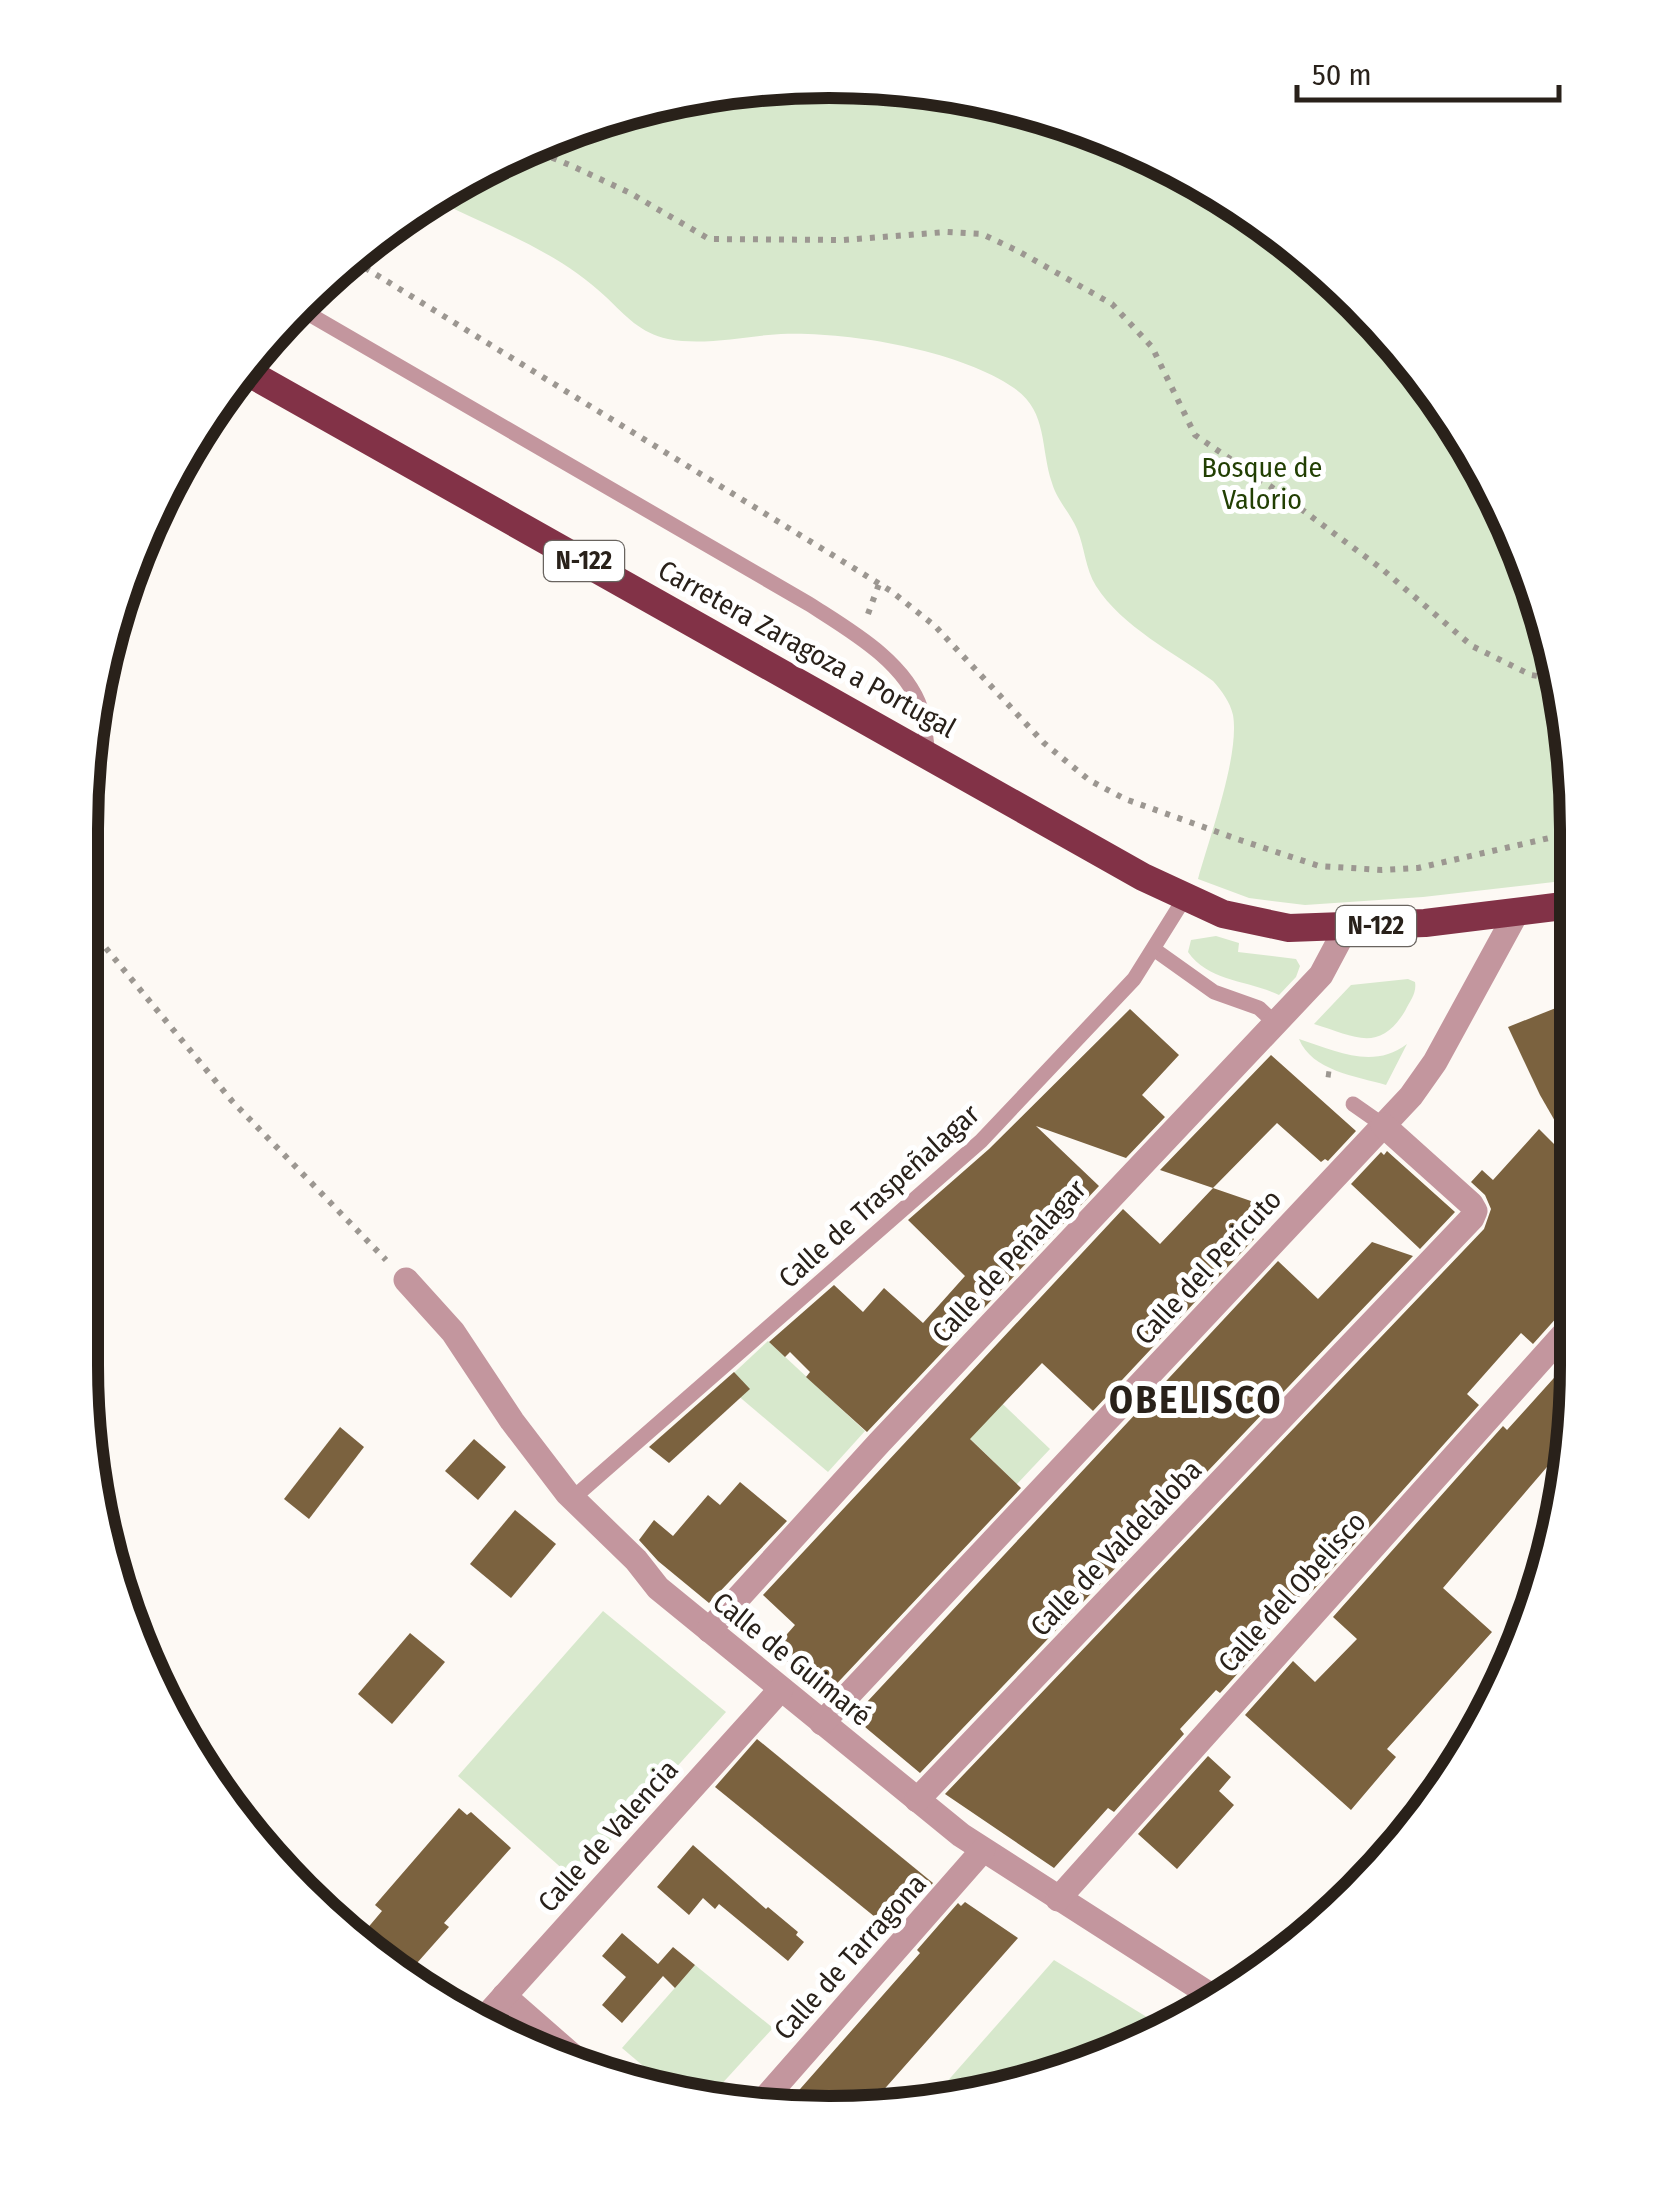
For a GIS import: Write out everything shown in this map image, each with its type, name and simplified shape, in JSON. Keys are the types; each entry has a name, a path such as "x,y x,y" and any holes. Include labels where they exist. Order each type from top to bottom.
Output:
{"highway":[{"name":"Carretera Zaragoza a Portugal","path":"255,376 1184,899"},
{"name":"N-122","path":"1184,899 1266,925 1346,928 1560,906"}],"street":[{"name":"Calle del Pericuto","path":"822,1723 1383,1126 1428,1073 1517,912"},
{"name":"Calle de Peñalagar","path":"709,1630 1328,966 1346,928"},
{"name":"Calle de Valdelaloba","path":"917,1800 1472,1218 1475,1211 1471,1204 1383,1126"},
{"name":"Calle de Guimaré","path":"406,1280 454,1332 512,1421 572,1499 636,1560 654,1584 983,1850 1204,1991"},
{"name":"Calle del Obelisco","path":"1058,1899 1560,1338"},
{"name":"Calle de Valencia","path":"490,2012 780,1689"},
{"name":"Calle de Tarragona","path":"770,2093 983,1850"},
{"path":"504,1996 560,2044"}],"lane":[{"path":"310,314 809,604 854,634 892,665 914,694 928,755"},
{"name":"Calle de Traspeñalagar","path":"572,1499 981,1141 1134,980 1184,899"},
{"path":"1155,950 1214,992 1259,1008 1275,1023"},
{"path":"1352,1104 1383,1126"}],"path":[{"path":"545,155 630,193 708,240 843,240 946,232 982,234 1018,251 1112,304 1152,347 1196,435 1382,570 1472,646 1543,676"},
{"path":"362,266 891,591 934,626 1044,743 1080,774 1111,793 1331,868 1418,868 1560,836"},
{"path":"98,939 232,1101 406,1280"}],"green space":[{"name":"Bosque de Valorio","path":"781,99 876,99 1018,122 1108,153 1194,195 1274,249 1345,312 1408,383 1462,463 1504,549 1535,639 1558,781 1560,881 1305,905 1249,898 1198,879 1228,774 1234,732 1232,710 1213,681 1134,627 1096,586 1077,529 1054,489 1038,419 1025,397 964,363 869,340 807,334 696,341 658,336 634,323 566,265 447,205 505,173 594,136 686,112"},
{"path":"1216,936 1239,943 1238,952 1296,959 1300,966 1296,977 1279,995 1207,969 1188,952 1191,940"},
{"path":"1408,979 1415,982 1413,997 1385,1033 1365,1038 1314,1024 1351,985"},
{"path":"1299,1039 1340,1053 1368,1057 1394,1052 1407,1044 1386,1085 1324,1065 1305,1050"},
{"path":"768,1341 865,1431 828,1472 723,1383"},
{"path":"971,1374 1050,1449 1017,1484 939,1409"},
{"path":"603,1611 726,1712 575,1880 458,1776"},
{"path":"1054,1960 1152,2020 1063,2057 1018,2071 943,2086"},
{"path":"695,1965 773,2028 719,2087 653,2074 622,2048"}],"building":[{"path":"1560,1006 1560,1130 1540,1095 1508,1027"},
{"path":"1130,1009 1179,1055 1142,1095 1165,1117 1126,1158 1036,1126 1099,1186 867,1432 806,1377 810,1372 790,1352 785,1357 769,1342 834,1285 863,1312 884,1288 923,1323 965,1276 908,1220 989,1149"},
{"path":"1271,1055 1356,1131 1328,1161 1321,1162 1277,1123 1213,1188 1160,1170"},
{"path":"1539,1129 1560,1150 1560,1315 1533,1344 1521,1333 1467,1394 1479,1405 1309,1595 1305,1591 1265,1635 1269,1639 1220,1693 1216,1690 1180,1729 1184,1734 1114,1812 1108,1808 1054,1868 945,1794 1484,1229 1491,1209 1485,1195 1471,1182 1482,1170 1493,1180"},
{"path":"1387,1151 1455,1212 1420,1249 1351,1184 1381,1152 1384,1155"},
{"path":"1213,1188 1277,1210 1093,1411 1042,1363 970,1439 1021,1488 827,1694 773,1650 795,1625 763,1595 1123,1209 1160,1244"},
{"path":"1372,1242 1413,1256 920,1773 853,1717 1278,1261 1318,1299"},
{"path":"734,1372 750,1389 669,1463 649,1447"},
{"path":"1560,1372 1553,1460 1443,1588 1492,1632 1387,1749 1396,1757 1351,1810 1245,1715 1293,1661 1315,1682 1357,1639 1333,1617 1503,1426 1507,1430"},
{"path":"340,1427 364,1447 309,1519 284,1499"},
{"path":"474,1439 506,1467 478,1500 445,1471"},
{"path":"740,1482 787,1521 709,1603 639,1540 654,1520 673,1536 708,1495 720,1505"},
{"path":"515,1510 556,1544 511,1598 470,1564"},
{"path":"410,1633 445,1662 392,1724 358,1694"},
{"path":"757,1739 933,1883 891,1930 715,1787"},
{"path":"1208,1756 1231,1777 1219,1791 1234,1805 1177,1869 1138,1834"},
{"path":"459,1808 467,1815 471,1812 511,1848 444,1923 449,1927 414,1966 366,1930 382,1911 375,1905"},
{"path":"693,1845 798,1932 796,1935 804,1942 788,1961 719,1904 715,1909 703,1898 689,1915 657,1887"},
{"path":"965,1902 1018,1938 880,2094 795,2095 920,1953 917,1950 958,1903 961,1906"},
{"path":"622,1933 658,1964 673,1947 695,1965 675,1988 663,1976 622,2023 602,2005 626,1977 602,1956"}],"district":[{"name":"OBELISCO","path":"1196,1400"}]}
